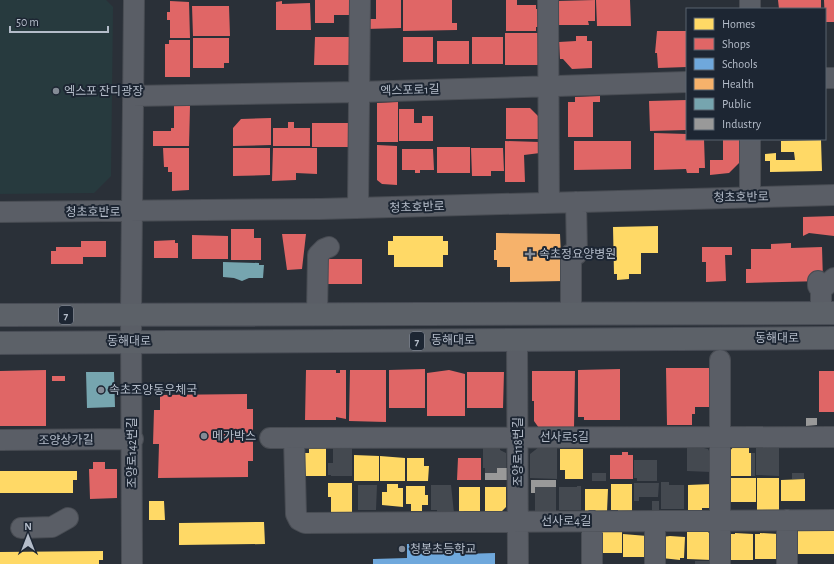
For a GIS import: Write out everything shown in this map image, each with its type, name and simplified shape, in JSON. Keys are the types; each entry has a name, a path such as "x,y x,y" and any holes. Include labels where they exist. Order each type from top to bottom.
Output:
{"main road":[{"name":"동해대로","path":"0,315 828,313"},
{"name":"동해대로","path":"0,343 132,341 834,338"}],"street":[{"name":"조양로142번길","path":"132,564 127,524 133,439 131,315 134,0"},
{"path":"358,208 360,0"},
{"path":"548,0 550,86 549,203"},
{"name":"엑스포로1길","path":"133,96 359,92 686,82"},
{"path":"750,140 750,197"},
{"name":"청초호반로","path":"0,212 132,212 358,208 834,195"},
{"path":"572,314 571,254 577,254 576,202"},
{"path":"317,314 318,256 324,249 329,247"},
{"path":"824,283 828,313"},
{"name":"조양로118번길","path":"517,340 518,564"},
{"path":"720,360 720,564"},
{"name":"선사로5길","path":"270,438 834,437"},
{"name":"선사로4길","path":"294,438 295,508 299,520 312,523 834,520"},
{"name":"조양상가길","path":"0,440 133,439"},
{"path":"21,528 52,527 68,518"},
{"path":"787,520 787,564"},
{"path":"592,521 592,564"},
{"path":"655,521 655,564"}],"green space":[{"name":"엑스포 잔디광장","path":"0,0 106,0 113,7 111,176 94,193 0,194"}],"building: Homes":[{"path":"821,140 822,171 770,172 770,161 765,161 765,154 776,153 776,160 795,160 794,152 781,152 781,141"},
{"path":"658,226 658,253 641,253 641,274 629,274 629,279 617,280 617,274 614,274 613,227"},
{"path":"393,236 443,236 443,241 448,241 448,255 443,255 443,267 394,267 394,255 388,255 388,241 393,241"},
{"path":"735,445 749,445 749,453 751,453 751,476 729,476 729,452"},
{"path":"309,448 326,448 326,476 304,476 304,453 309,453"},
{"path":"560,449 583,449 583,479 565,479 565,470 560,470"},
{"path":"354,455 379,456 379,481 354,481"},
{"path":"380,456 405,458 405,481 380,481"},
{"path":"407,458 424,458 424,466 429,466 428,481 407,481"},
{"path":"0,471 77,471 77,480 73,480 73,493 0,493"},
{"path":"730,478 756,478 756,502 730,502"},
{"path":"757,478 779,478 779,512 757,512"},
{"path":"805,479 805,501 781,501 781,480"},
{"path":"328,483 352,483 352,515 331,515 331,497 328,497"},
{"path":"387,484 398,484 398,488 403,488 403,507 382,505 382,492 387,492"},
{"path":"611,484 632,484 632,512 618,512 618,510 611,510"},
{"path":"712,484 712,508 702,508 702,512 688,512 688,485"},
{"path":"406,486 425,486 425,495 428,495 428,505 422,505 422,511 411,511 411,504 406,504"},
{"path":"459,487 480,487 480,513 459,513"},
{"path":"485,487 506,487 506,507 500,513 485,513"},
{"path":"585,489 608,489 607,512 585,512"},
{"path":"149,501 164,501 165,520 149,520"},
{"path":"264,522 265,544 179,545 179,523"},
{"path":"834,528 834,554 795,554 798,530"},
{"path":"687,530 706,530 709,533 712,560 687,559"},
{"path":"604,531 622,531 622,553 600,553 597,537"},
{"path":"623,534 647,536 646,557 623,557"},
{"path":"730,534 753,534 753,560 730,560"},
{"path":"755,534 778,534 778,559 755,559"},
{"path":"662,537 685,537 684,558 680,558 680,560 662,558"},
{"path":"103,551 103,560 99,560 99,564 0,564 0,552"}],"building: Shops":[{"path":"315,0 351,0 351,15 334,15 334,23 315,23"},
{"path":"376,0 401,0 401,28 366,29 366,19 376,19"},
{"path":"403,0 452,0 452,23 457,23 457,30 403,31"},
{"path":"506,0 517,0 517,5 536,5 536,9 540,9 540,27 536,27 536,31 506,31"},
{"path":"595,0 595,21 588,21 589,25 558,25 557,1"},
{"path":"596,0 630,0 631,26 597,26"},
{"path":"778,0 821,0 821,8 779,8"},
{"path":"824,0 834,0 834,22 826,22 826,8 824,8"},
{"path":"170,1 189,2 190,38 170,38 170,20 167,20 167,12 170,12"},
{"path":"282,1 282,4 310,3 311,30 276,30 276,2"},
{"path":"192,6 229,6 230,36 193,36"},
{"path":"657,31 686,31 686,67 658,68 657,53 655,53"},
{"path":"505,33 539,33 539,65 505,65"},
{"path":"576,36 587,36 587,41 592,41 592,68 572,69 563,59 560,59 559,42 576,41"},
{"path":"315,37 350,37 350,65 314,65"},
{"path":"403,37 433,37 433,62 403,62"},
{"path":"472,37 503,37 503,64 472,64"},
{"path":"193,38 229,38 229,63 224,63 224,68 193,68"},
{"path":"169,40 190,40 190,77 165,77 165,44 169,44"},
{"path":"437,41 469,41 469,64 437,64"},
{"path":"600,96 600,102 593,102 593,137 568,137 568,102 575,102 575,97"},
{"path":"686,100 686,130 650,131 649,101"},
{"path":"398,102 398,142 377,142 377,103"},
{"path":"174,106 190,106 189,146 153,146 153,131 171,131 171,128 174,128"},
{"path":"506,108 530,108 538,116 538,139 506,139"},
{"path":"399,109 414,109 414,123 422,123 422,116 433,116 433,141 399,141"},
{"path":"271,118 271,145 233,146 233,128 241,119"},
{"path":"288,122 294,122 294,128 310,128 310,146 273,146 273,128 288,128"},
{"path":"312,123 350,123 350,147 312,147"},
{"path":"654,133 686,134 686,140 704,140 705,168 699,168 699,173 687,173 686,169 654,170"},
{"path":"723,140 739,140 740,162 729,173 710,175 710,160 723,160"},
{"path":"505,141 540,142 540,153 524,155 525,182 505,182"},
{"path":"574,141 631,141 631,169 574,170"},
{"path":"377,145 397,146 397,185 382,184 377,180"},
{"path":"437,147 470,147 470,173 437,173"},
{"path":"163,148 189,148 189,190 172,191 172,172 168,172 168,167 164,167"},
{"path":"233,148 270,148 270,175 233,176"},
{"path":"273,148 317,148 317,174 296,173 296,180 272,181"},
{"path":"471,148 503,148 504,171 491,171 491,176 472,176"},
{"path":"402,149 433,149 434,170 420,170 420,173 415,173 415,170 402,170"},
{"path":"834,216 834,236 809,233 803,236 803,217"},
{"path":"231,229 254,229 254,238 261,238 261,260 231,260"},
{"path":"282,234 306,234 302,269 287,270"},
{"path":"192,235 228,236 228,259 192,259"},
{"path":"175,240 175,243 178,243 178,258 154,258 154,241"},
{"path":"81,241 106,241 106,257 83,257 83,264 51,264 51,251 56,251 56,247 81,247"},
{"path":"791,243 791,248 822,247 823,281 746,283 746,269 751,269 751,249 771,249 771,244"},
{"path":"702,247 732,247 732,255 725,255 726,281 706,282 706,262 702,262"},
{"path":"321,259 362,259 362,284 321,284"},
{"path":"666,368 710,368 710,407 695,407 695,414 692,414 692,425 667,425"},
{"path":"425,369 425,408 389,408 389,370"},
{"path":"620,369 620,420 584,420 584,417 578,417 578,370"},
{"path":"46,370 46,426 0,426 0,371"},
{"path":"306,370 336,370 336,373 340,373 340,370 346,370 346,419 336,417 336,420 305,420"},
{"path":"350,370 386,370 386,422 349,421"},
{"path":"449,370 465,374 465,416 427,416 427,373"},
{"path":"532,371 575,371 574,428 539,428 534,421"},
{"path":"819,371 834,371 834,412 819,412"},
{"path":"467,372 504,372 503,408 467,408"},
{"path":"52,376 65,376 65,381 52,381"},
{"path":"247,394 247,409 253,409 253,461 248,461 248,477 158,478 159,444 153,444 154,410 160,410 160,395"},
{"path":"622,452 628,452 628,455 633,455 633,479 610,479 610,455 622,455"},
{"path":"458,458 481,458 481,480 457,480"},
{"path":"93,462 105,462 105,469 117,469 117,498 90,499 89,469 93,469"}],"building: Schools":[{"path":"407,544 453,544 453,547 461,547 461,554 495,553 495,564 373,564 373,559 407,558"}],"building: Health":[{"path":"496,233 560,234 561,257 564,257 564,281 510,282 510,267 497,267 497,260 494,260 494,250 496,250"}],"building: Public":[{"path":"223,262 259,263 259,265 264,265 263,278 249,278 242,281 234,278 223,277"},
{"name":"속초조양동우체국","path":"86,372 114,372 115,407 87,408"}],"building: Industry":[{"path":"806,418 817,418 817,425 806,426"},
{"path":"497,468 507,468 507,480 485,480 485,473 497,473"},
{"path":"531,480 556,480 556,487 535,487 535,493 531,493"}],"building: Other":[{"path":"759,445 779,445 779,476 756,475 756,447 759,447"},
{"path":"483,447 500,448 500,450 506,453 506,468 497,468 497,473 485,473 485,468 483,468"},
{"path":"539,447 557,447 557,479 530,478 530,454"},
{"path":"687,447 708,449 710,453 711,472 687,471"},
{"path":"333,448 352,448 352,476 328,475 328,463 333,463"},
{"path":"751,453 755,453 755,476 751,476"},
{"path":"634,460 657,460 657,481 637,481 637,478 634,478"},
{"path":"592,473 606,473 606,481 592,481"},
{"path":"792,473 804,473 804,479 792,479"},
{"path":"661,482 669,482 669,485 684,485 684,509 661,509"},
{"path":"634,483 659,483 658,497 639,497 639,501 634,501"},
{"path":"358,485 377,485 376,510 358,510"},
{"path":"431,485 451,485 454,513 437,513 437,510 431,510"},
{"path":"581,486 581,510 559,510 559,487"},
{"path":"535,487 556,487 556,515 535,512"},
{"path":"652,501 659,501 659,511 652,511"},
{"path":"695,561 712,561 712,564 695,564"}],"place":[{"name":"엑스포 잔디광장","path":"56,91"},
{"name":"속초정요양병원","path":"530,254"},
{"name":"속초조양동우체국","path":"101,390"},
{"name":"메가박스","path":"204,436"},
{"name":"청봉초등학교","path":"402,549"}]}
